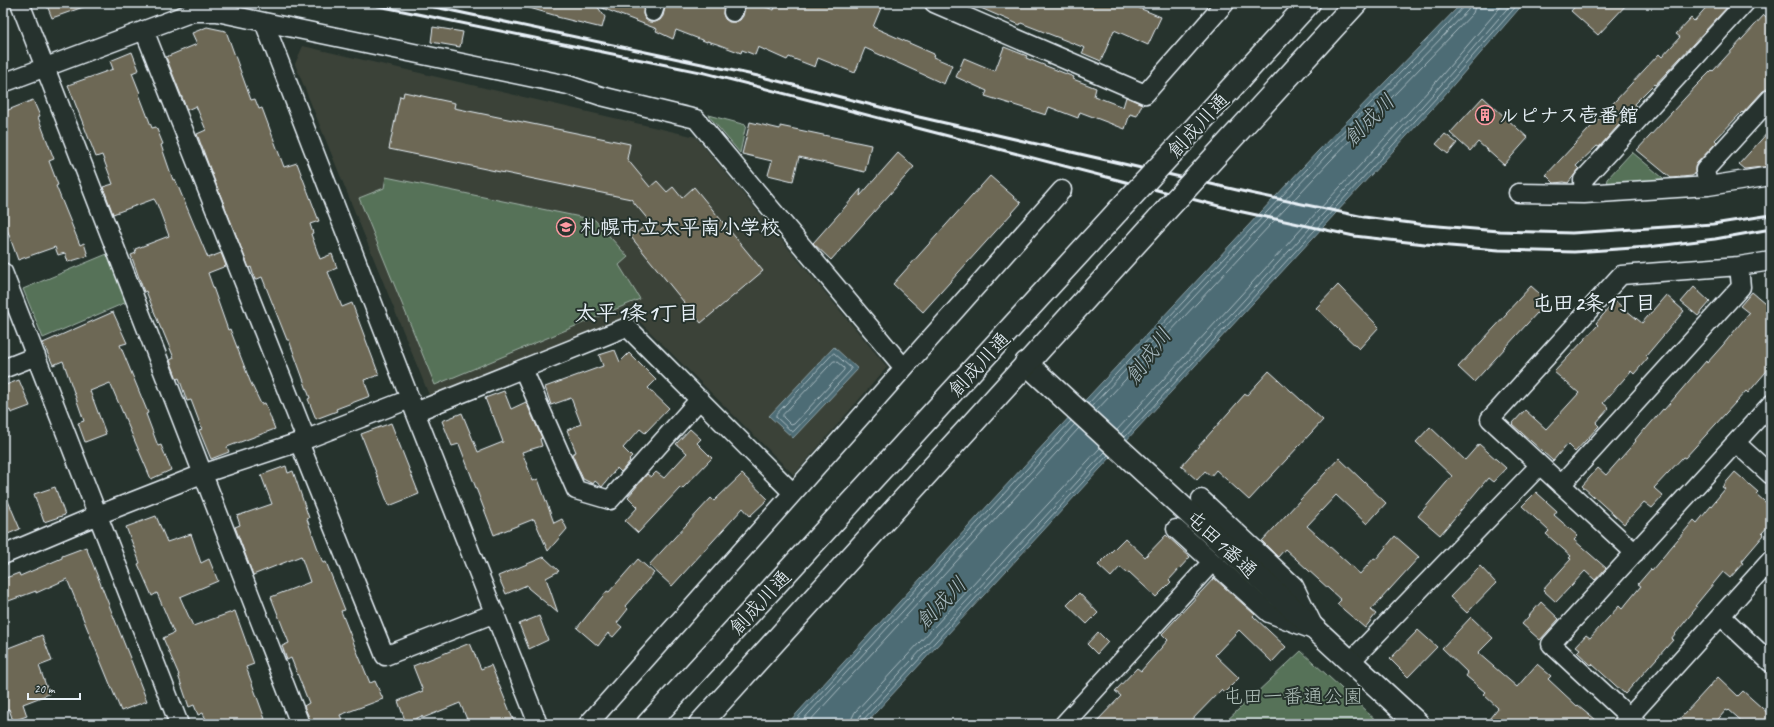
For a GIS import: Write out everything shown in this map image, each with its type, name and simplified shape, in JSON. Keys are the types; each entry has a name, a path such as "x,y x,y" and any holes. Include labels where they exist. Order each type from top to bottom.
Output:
{"main road":[{"name":"創成川通","path":"648,724 1310,3"},
{"name":"創成川通","path":"700,724 1026,363 1356,3"},
{"name":"屯田1番通","path":"1026,363 1418,724"}],"street":[{"path":"20,3 300,724"},
{"path":"934,3 1145,94 1225,3"},
{"path":"1584,194 1584,180 1745,3"},
{"path":"3,83 193,12 217,12 568,85 601,96 696,119 904,368"},
{"path":"264,22 412,405 538,724"},
{"path":"144,30 385,656 495,613"},
{"path":"1708,186 1705,170 1771,98"},
{"path":"1518,193 1584,194 1708,186 1771,176"},
{"path":"588,724 1062,190"},
{"path":"1634,553 1490,419 1621,275 1739,266 1771,261"},
{"path":"1561,485 1741,287 1739,266"},
{"path":"3,272 179,724"},
{"path":"3,555 98,515 202,474 523,369 627,327 793,493"},
{"path":"3,369 36,356"},
{"path":"523,369 576,490 610,500 700,400"},
{"path":"1771,404 1551,644 1630,722 1771,560"},
{"path":"1736,443 1771,475"},
{"path":"1350,662 1539,466"},
{"path":"1201,499 1294,586 1316,630"},
{"path":"1176,529 1269,613 1316,630"},
{"path":"1064,724 1212,562"},
{"path":"1721,616 1771,663"}],"shaded area":[{"name":"札幌市立太平南小学校","path":"303,46 696,137 887,367 794,475 635,317 431,400 295,64"}],"green space":[{"path":"708,115 746,125 740,153"},
{"path":"1632,152 1669,183 1605,188 1607,179"},
{"path":"386,177 595,220 628,257 619,265 640,299 435,385 359,198 384,188"},
{"path":"107,254 127,302 43,338 23,289"},
{"name":"屯田一番通公園","path":"1301,651 1380,724 1223,724"}],"water":[{"name":"創成川","path":"1462,3 1524,3 1441,99 865,724 787,724 1046,442 1318,151"},
{"path":"834,347 858,369 793,438 769,416"}],"building":[{"path":"46,3 89,3 89,5 52,18"},
{"path":"527,3 645,3 643,14 645,19 649,22 655,22 660,20 663,16 666,3 725,3 723,14 725,19 729,22 735,22 740,20 743,16 746,3 755,3 774,10 777,3 883,3 873,27 934,54 933,57 952,65 944,84 865,48 855,73 818,58 815,67 789,57 787,60 758,47 755,55 742,50 741,53 676,30 673,39 656,31 657,29 597,6 605,17 602,28 557,17 526,7"},
{"path":"969,3 1141,3 1139,8 1161,17 1148,45 1114,30 1101,61 1082,53 1085,48 1021,23 1020,25"},
{"path":"1578,3 1628,3 1598,35 1571,11"},
{"path":"1710,3 1731,3 1655,85 1654,84 1634,104 1636,106 1599,147 1597,146 1576,166 1579,169 1568,183 1554,183 1546,175 1659,54 1662,57 1680,37 1676,34 1691,18 1694,21"},
{"path":"1764,15 1771,21 1771,88 1763,91 1715,140 1717,142 1697,163 1695,167 1695,174 1692,176 1671,178 1637,150 1696,86 1712,70 1713,71"},
{"path":"207,27 226,31 251,100 255,99 259,109 262,108 284,167 297,163 319,221 310,224 313,233 311,234 320,259 332,254 337,268 328,272 342,307 352,303 379,375 364,380 370,396 336,409 337,411 316,419 289,340 287,340 262,277 255,280 251,267 249,268 212,174 197,134 206,130 196,106 187,110 166,57 197,44 192,33"},
{"path":"433,27 463,32 460,47 431,42"},
{"path":"1004,47 1096,88 1094,96 1123,107 1126,97 1142,104 1137,116 1130,114 1125,129 1080,112 1078,118 1049,107 1046,115 985,96 987,91 956,77 964,58 995,71"},
{"path":"132,52 139,70 132,73 152,128 156,127 163,144 161,145 173,180 175,179 208,258 221,253 226,266 208,273 228,330 230,329 250,381 261,404 265,403 275,429 227,447 229,452 211,459 199,430 202,429 191,400 187,401 179,378 177,379 170,360 174,358 146,291 144,292 131,255 136,253 135,249 169,236 157,204 154,199 113,214 103,187 113,184 102,155 96,157 68,85 113,69 110,61"},
{"path":"404,92 455,103 454,108 630,144 627,159 650,187 657,181 667,192 673,187 682,198 694,187 763,271 701,323 631,237 650,222 631,199 389,149 400,96 403,97"},
{"name":"ルピナス壱番館","path":"1483,97 1528,138 1504,165 1478,142 1470,151 1450,133"},
{"path":"33,100 40,116 38,117 54,159 49,161 58,185 56,186 80,245 84,243 88,256 68,262 65,253 58,255 55,247 18,260 3,218 3,112"},
{"path":"750,122 780,129 780,126 871,145 865,172 799,157 793,181 768,175 772,161 742,154"},
{"path":"1771,129 1771,166 1745,169 1739,164"},
{"path":"1445,134 1457,143 1448,154 1436,144"},
{"path":"898,153 914,167 831,260 813,243 861,189 860,196"},
{"path":"990,176 1021,203 923,312 893,284"},
{"path":"1338,285 1379,327 1359,349 1316,308"},
{"path":"1531,286 1548,301 1474,382 1458,367"},
{"path":"1694,287 1710,302 1698,316 1681,302"},
{"path":"1752,292 1771,308 1771,366 1748,393 1746,391 1685,458 1683,457 1654,488 1663,496 1652,508 1644,502 1624,524 1582,486 1598,468 1606,475 1636,441 1635,440 1644,429 1645,430 1663,409 1664,410 1706,361 1707,363 1723,345 1749,313 1740,306"},
{"path":"1666,295 1684,311 1646,356 1648,358 1634,374 1631,371 1603,403 1609,408 1596,423 1599,426 1575,452 1567,444 1553,461 1512,424 1525,410 1546,429 1579,393 1554,372 1598,325 1596,323 1615,301 1642,323"},
{"path":"113,312 127,343 120,345 148,413 146,414 158,446 161,445 171,470 151,479 110,383 90,391 106,434 85,442 78,423 84,421 63,361 53,365 43,343"},
{"path":"615,350 620,362 629,353 656,380 648,388 669,408 645,433 640,429 623,448 632,457 629,460 630,461 621,472 617,468 602,487 595,481 593,484 583,479 572,454 576,452 567,430 581,424 571,398 551,405 545,387 603,366 599,355"},
{"path":"1269,371 1323,420 1249,500 1216,470 1211,476 1205,471 1197,480 1181,466 1245,394 1247,395"},
{"path":"19,380 30,406 11,413 10,410 3,413 3,386"},
{"path":"504,391 511,409 526,402 542,438 540,439 542,446 522,452 533,481 538,479 554,523 562,519 567,529 548,551 534,519 494,535 459,444 452,446 442,421 462,413 478,452 503,442 485,398"},
{"path":"391,423 419,494 389,506 361,434"},
{"path":"1430,427 1465,460 1479,444 1506,468 1493,482 1488,478 1440,535 1418,516 1452,476 1416,442"},
{"path":"690,429 701,439 697,443 712,458 682,489 680,488 638,533 625,521 638,507 628,497 647,474 651,477 656,472 664,478 687,453 676,444"},
{"path":"1339,458 1386,503 1367,524 1336,495 1307,526 1360,574 1374,558 1376,559 1395,536 1419,557 1371,610 1376,614 1365,628 1337,604 1341,600 1285,549 1278,557 1262,541"},
{"path":"286,466 288,473 293,471 309,518 307,519 323,563 326,562 345,610 341,611 370,683 375,681 383,699 340,715 344,724 312,724 304,706 309,703 291,658 287,660 282,646 289,643 271,597 310,582 301,556 253,575 235,527 240,525 237,516 272,504 261,475"},
{"path":"1735,472 1758,492 1756,494 1771,507 1771,523 1762,533 1764,535 1741,562 1743,563 1730,578 1723,572 1695,606 1697,607 1671,639 1673,640 1625,694 1577,652 1580,649 1576,646 1586,635 1590,638 1619,606 1622,609 1641,586 1638,584 1651,569 1652,570 1694,520 1697,523 1725,489 1722,487"},
{"path":"742,474 768,499 750,516 743,508 672,586 649,565 711,498 714,501"},
{"path":"55,487 65,515 44,522 34,494"},
{"path":"3,489 20,529 3,536"},
{"path":"1536,492 1557,511 1554,515 1578,536 1574,540 1606,568 1595,580 1585,571 1556,602 1543,590 1571,559 1569,558 1571,556 1546,534 1549,531 1522,506"},
{"path":"156,516 167,542 191,534 201,563 209,559 218,581 180,597 193,626 235,611 254,664 246,667 265,719 251,724 208,724 203,713 198,715 194,705 189,707 179,675 163,638 174,633 157,593 152,596 138,564 140,563 126,527"},
{"path":"1166,535 1190,557 1169,580 1171,582 1156,597 1129,572 1127,573 1120,567 1111,577 1098,565 1125,538 1145,557"},
{"path":"86,547 147,701 121,711 67,579 36,593 36,591 3,603 3,579 19,573 20,576 62,558 62,556"},
{"path":"544,557 559,571 546,578 558,613 528,588 527,585 506,594 498,576"},
{"path":"638,559 654,573 625,606 628,609 617,623 622,627 613,637 608,633 598,646 577,628 607,591 609,592"},
{"path":"1480,566 1496,583 1467,613 1450,597"},
{"path":"1214,578 1255,614 1253,616 1286,647 1272,662 1239,630 1215,655 1239,678 1224,693 1221,690 1188,724 1094,724 1121,696 1115,691 1137,668 1141,671 1168,640 1162,634"},
{"path":"1079,593 1098,613 1087,624 1067,605"},
{"path":"1541,602 1559,619 1540,640 1522,624"},
{"path":"539,616 548,640 529,649 519,624"},
{"path":"1471,617 1493,638 1478,653 1517,687 1537,664 1551,676 1548,679 1577,706 1578,705 1601,724 1485,724 1498,708 1483,694 1485,692 1466,676 1468,673 1442,648"},
{"path":"1418,630 1437,647 1408,677 1390,659"},
{"path":"1098,632 1108,642 1097,654 1087,644"},
{"path":"42,635 52,661 39,666 49,694 23,704 27,716 13,721 9,709 3,711 3,650"},
{"path":"470,643 481,669 491,665 515,724 469,724 460,703 423,718 422,716 406,723 398,701 423,691 413,666"},
{"path":"1718,677 1738,696 1743,691 1771,716 1771,724 1745,724 1729,710 1726,710 1714,724 1675,724"}],"railway":[{"path":"364,3 705,73 1238,211 1354,236 1499,250 1574,252 1648,247 1715,239 1771,229"},
{"path":"416,3 758,76 919,117 1250,193 1364,217 1426,225 1499,231 1572,233 1713,224 1771,215"}],"place":[{"name":"ルピナス壱番館","path":"1485,115"},
{"name":"札幌市立太平南小学校","path":"566,227"}],"district":[{"name":"屯田2条1丁目","path":"1594,303"},
{"name":"太平1条1丁目","path":"637,313"}]}
